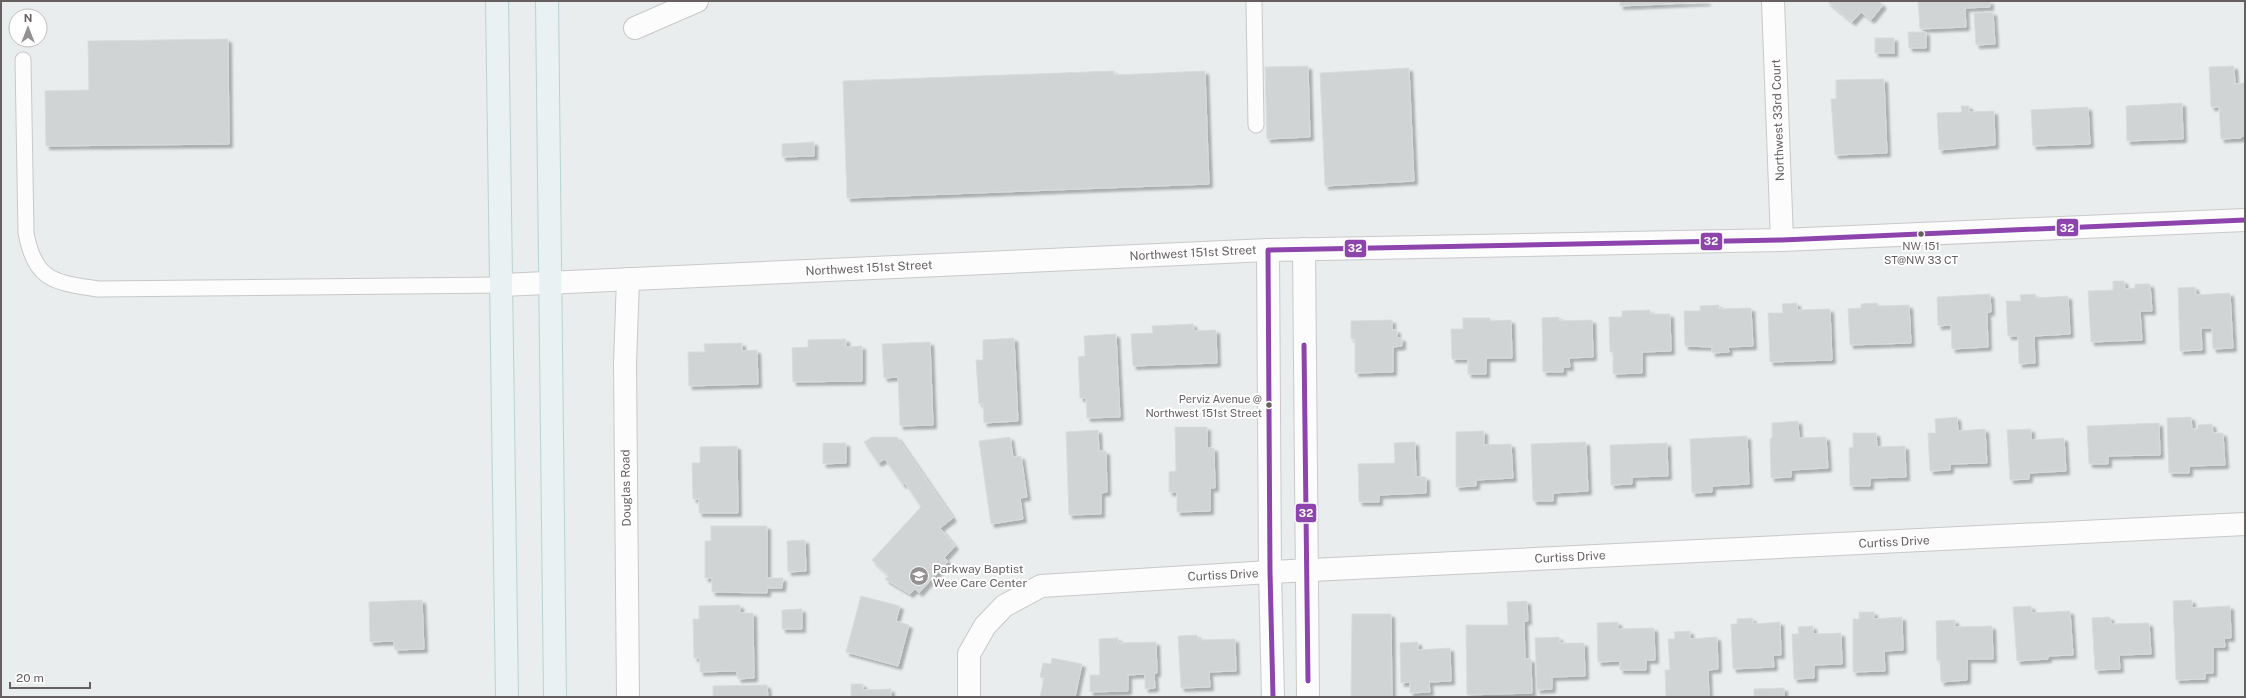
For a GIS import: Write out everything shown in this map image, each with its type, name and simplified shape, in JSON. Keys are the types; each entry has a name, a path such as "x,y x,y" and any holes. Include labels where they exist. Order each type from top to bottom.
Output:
{"main road":[{"path":"498,1 507,697"},
{"path":"547,1 555,697"}],"street":[{"path":"635,28 697,1"},
{"name":"Northwest 33rd Court","path":"1773,1 1782,240"},
{"name":"Northwest 151st Street","path":"501,285 1268,250 1782,240 2245,220"},
{"path":"1304,249 1308,697"},
{"path":"1268,250 1270,572 1273,697"},
{"name":"Douglas Road","path":"628,279 625,364 628,697"},
{"name":"Curtiss Drive","path":"969,697 969,654 985,626 1004,606 1041,586 1306,570 2245,524"}],"lane":[{"path":"1254,1 1256,125"},
{"path":"23,60 26,233 29,248 41,273 60,283 98,288 501,285"}],"building":[{"path":"1620,1 1707,1 1707,2 1620,6"},
{"path":"1827,1 1878,1 1883,5 1871,20 1861,12 1852,22"},
{"path":"1918,1 1990,1 1990,7 1965,8 1966,27 1920,29"},
{"path":"1993,12 1995,44 1976,45 1974,13"},
{"path":"1908,32 1926,32 1926,48 1909,48"},
{"path":"1875,38 1894,38 1894,53 1875,53"},
{"path":"228,39 229,144 46,146 45,91 89,90 88,41"},
{"path":"1308,66 1310,137 1267,139 1265,67"},
{"path":"2234,66 2235,84 2245,83 2245,136 2241,136 2241,138 2221,139 2219,107 2211,107 2209,67"},
{"path":"1409,68 1414,181 1325,186 1320,73"},
{"path":"1114,71 1114,75 1205,71 1209,184 847,198 843,81"},
{"path":"1884,79 1887,153 1835,155 1831,99 1836,99 1836,80"},
{"path":"2182,103 2183,139 2127,141 2126,106"},
{"path":"1961,106 1969,106 1969,112 1994,111 1995,145 1939,150 1937,113 1962,112"},
{"path":"2088,107 2090,144 2033,146 2031,110"},
{"path":"814,142 814,156 782,157 782,144"},
{"path":"2113,281 2124,281 2125,289 2135,288 2135,284 2150,284 2152,311 2140,311 2142,340 2091,342 2088,291 2113,290"},
{"path":"2195,287 2196,295 2230,293 2233,348 2213,349 2212,328 2201,328 2202,350 2180,351 2178,288"},
{"path":"1990,294 1991,312 1987,312 1988,347 1952,349 1951,325 1938,326 1937,297"},
{"path":"2035,294 2036,298 2068,296 2070,334 2034,336 2035,363 2019,364 2018,336 2008,336 2006,301 2021,301 2020,295"},
{"path":"1797,303 1797,310 1830,309 1832,360 1770,362 1768,313 1783,313 1782,304"},
{"path":"1877,303 1878,306 1909,305 1911,343 1850,345 1848,309 1861,308 1861,304"},
{"path":"1719,305 1719,309 1751,308 1753,346 1728,347 1729,352 1712,353 1712,347 1685,346 1684,311 1700,311 1700,306"},
{"path":"1650,310 1650,314 1670,314 1671,351 1642,352 1642,373 1613,374 1613,352 1610,352 1609,317 1622,317 1622,311"},
{"path":"1559,317 1559,321 1592,320 1593,357 1569,358 1570,367 1563,367 1563,372 1543,372 1542,318"},
{"path":"1463,318 1490,318 1490,321 1511,320 1512,358 1486,358 1486,374 1468,374 1468,359 1452,359 1451,329 1463,329"},
{"path":"1392,320 1392,330 1397,330 1397,338 1402,338 1402,346 1393,347 1393,372 1355,373 1355,339 1351,339 1351,321"},
{"path":"1193,324 1194,331 1216,330 1217,363 1133,366 1131,334 1153,333 1152,326"},
{"path":"1116,334 1120,417 1087,418 1086,398 1080,398 1078,357 1085,356 1084,336"},
{"path":"1014,338 1018,421 984,423 983,403 979,404 976,360 983,360 983,340"},
{"path":"846,339 846,347 862,346 862,381 793,382 792,348 808,347 808,340"},
{"path":"930,342 933,425 900,426 898,377 884,378 882,344"},
{"path":"742,343 742,351 757,350 758,384 689,386 688,352 705,352 704,344"},
{"path":"1957,417 1958,431 1985,429 1987,463 1950,464 1950,470 1930,471 1928,433 1936,433 1935,419"},
{"path":"2191,417 2192,429 2198,429 2198,425 2212,424 2213,433 2223,433 2225,465 2189,466 2189,473 2169,473 2167,418"},
{"path":"1798,421 1799,438 1826,437 1828,468 1791,470 1791,477 1771,478 1770,439 1772,438 1772,423"},
{"path":"2159,423 2160,455 2108,456 2108,464 2089,464 2087,426"},
{"path":"1175,427 1207,427 1207,448 1214,448 1215,488 1210,488 1210,511 1177,512 1177,492 1169,492 1169,472 1176,471"},
{"path":"2031,429 2031,440 2064,438 2066,471 2029,473 2029,479 2010,480 2007,430"},
{"path":"1098,430 1099,451 1106,451 1107,492 1101,493 1101,514 1069,515 1066,432"},
{"path":"1484,431 1484,445 1511,444 1513,478 1476,480 1476,486 1456,487 1456,432"},
{"path":"1853,433 1876,433 1877,447 1905,446 1906,477 1870,478 1870,486 1850,486 1849,448 1853,447"},
{"path":"1747,436 1749,484 1712,486 1712,492 1692,493 1690,439"},
{"path":"872,437 897,437 953,518 940,528 955,546 944,558 948,561 919,593 915,589 910,594 885,579 889,576 872,560 921,507 905,483 903,485 885,459 878,463 864,442"},
{"path":"1010,437 1013,457 1021,456 1027,497 1020,498 1023,519 991,524 979,441"},
{"path":"1415,442 1416,477 1426,477 1426,493 1379,495 1379,502 1359,502 1358,464 1395,463 1394,443"},
{"path":"1586,442 1588,491 1553,493 1553,501 1533,501 1531,444"},
{"path":"823,443 846,443 846,463 823,464"},
{"path":"1667,443 1668,476 1632,477 1632,484 1611,485 1610,445"},
{"path":"737,446 738,513 699,513 699,499 693,499 692,463 700,463 700,447"},
{"path":"711,526 767,526 767,578 783,578 782,588 767,588 767,593 712,592 712,578 705,578 705,541 711,541"},
{"path":"805,540 806,571 788,572 787,541"},
{"path":"861,596 900,606 896,621 909,625 898,666 846,652"},
{"path":"422,600 424,649 395,650 394,641 370,642 369,602"},
{"path":"2192,600 2192,608 2230,606 2231,638 2224,638 2225,647 2213,647 2213,673 2205,673 2205,679 2176,680 2173,601"},
{"path":"1527,601 1528,621 1524,621 1525,659 1531,659 1532,693 1467,695 1466,625 1508,625 1507,602"},
{"path":"740,605 740,613 753,613 754,678 738,679 737,671 700,672 700,658 694,658 693,619 699,619 699,606"},
{"path":"2031,606 2032,613 2070,611 2073,655 2048,656 2048,659 2017,661 2013,607"},
{"path":"802,609 802,629 782,629 782,610"},
{"path":"1859,612 1874,612 1874,619 1902,617 1903,650 1884,651 1885,671 1853,672 1853,619 1859,619"},
{"path":"1352,614 1391,614 1392,697 1351,697"},
{"path":"2110,617 2111,624 2149,623 2151,654 2119,655 2120,669 2095,670 2092,618"},
{"path":"1752,618 1753,624 1780,622 1781,655 1773,655 1774,667 1733,669 1731,624 1737,624 1737,619"},
{"path":"1955,620 1955,627 1992,626 1993,659 1967,659 1967,680 1941,682 1940,660 1937,661 1936,621"},
{"path":"1618,622 1618,629 1654,628 1655,660 1646,660 1646,670 1620,670 1620,661 1598,662 1597,623"},
{"path":"1813,626 1813,634 1841,633 1842,664 1814,665 1814,678 1794,679 1792,634 1799,634 1798,627"},
{"path":"1690,631 1690,639 1717,637 1718,669 1708,670 1709,697 1666,697 1665,670 1670,670 1668,639 1675,639 1674,632"},
{"path":"1197,635 1198,640 1235,639 1236,671 1209,672 1210,687 1181,688 1178,636"},
{"path":"1559,637 1560,643 1584,643 1585,676 1552,677 1552,689 1537,690 1535,638"},
{"path":"1118,638 1118,643 1156,642 1157,673 1154,673 1155,688 1145,689 1145,674 1128,675 1128,691 1090,692 1090,675 1100,675 1099,639"},
{"path":"1418,642 1418,650 1450,648 1451,681 1429,682 1430,692 1410,693 1410,682 1401,683 1400,643"},
{"path":"1052,658 1082,664 1075,697 1040,697 1044,678 1040,677 1043,663 1051,664"},
{"path":"851,684 863,684 863,690 891,689 891,697 851,697"},
{"path":"767,685 768,697 713,697 713,686"},
{"path":"1784,688 1784,697 1754,697 1754,689"}],"transit line":[{"name":"32","path":"1273,697 1270,572 1268,250 1782,240 2245,220"},
{"name":"32","path":"1304,345 1308,681"}],"place":[{"name":"NW 151 ST@NW 33 CT","path":"1921,234"},
{"name":"Perviz Avenue @ Northwest 151st Street","path":"1269,405"},
{"name":"Parkway Baptist Wee Care Center","path":"919,576"}]}
